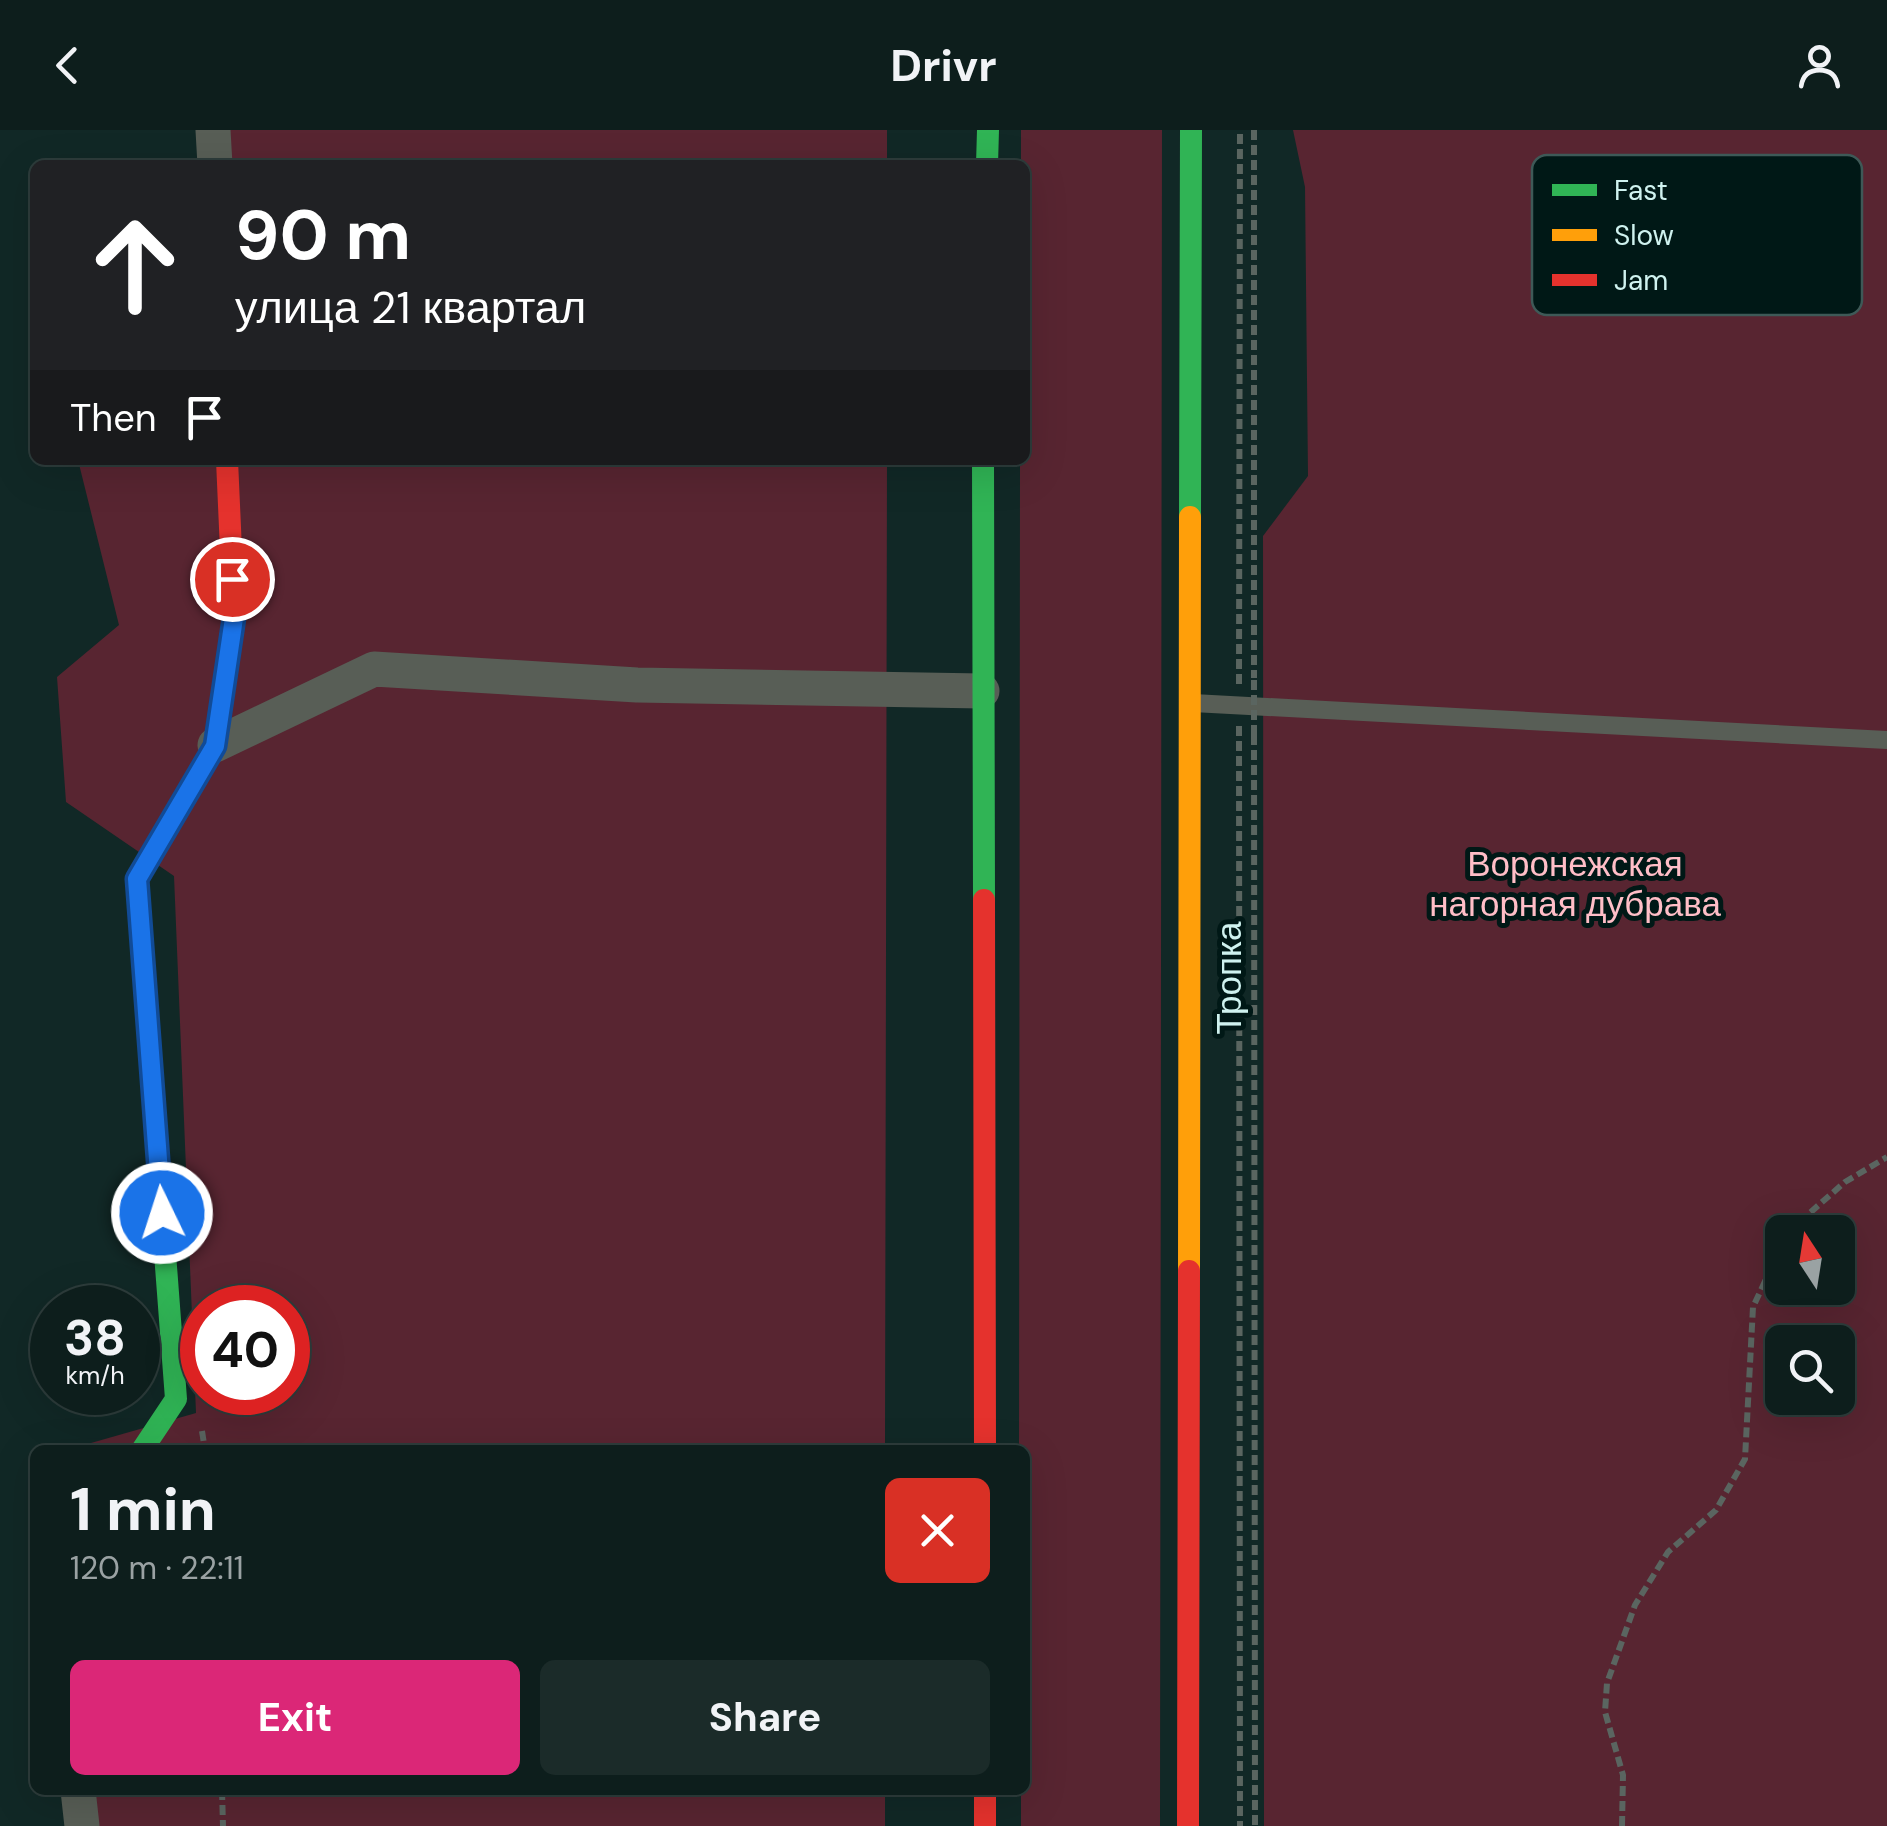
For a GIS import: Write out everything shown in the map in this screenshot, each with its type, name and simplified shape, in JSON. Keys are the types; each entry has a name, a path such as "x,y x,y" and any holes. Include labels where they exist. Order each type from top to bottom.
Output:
{"main road":[{"path":"987,160 988,130"},
{"path":"1188,1826 1191,130"},
{"path":"145,1445 176,1398 137,879 215,746 234,618 227,465"},
{"path":"984,465 985,1445"},
{"path":"985,1795 985,1826"}],"street":[{"path":"213,130 215,160"},
{"path":"215,746 374,669 636,685 982,691"},
{"path":"79,1795 82,1826"}],"lane":[{"path":"1188,703 1887,740"}],"path":[{"path":"1240,130 1240,1826"},
{"name":"Тропка","path":"1254,130 1255,1826"},
{"path":"1807,1215 1845,1182 1887,1157"},
{"path":"1622,1826 1623,1775 1605,1712 1606,1683 1635,1605 1668,1552 1716,1510 1745,1458 1753,1307 1765,1281"},
{"path":"222,1795 224,1826"}],"green space":[{"path":"217,130 887,130 887,160 215,160"},
{"path":"1021,130 1162,130 1160,1826 1021,1826 1021,1795 1030,1795 1030,1445 1019,1445 1020,465 1030,465 1030,160 1021,160"},
{"name":"Воронежская нагорная дубрава","path":"1293,130 1887,130 1887,1826 1264,1826 1263,536 1308,476 1305,187"},
{"path":"79,465 887,465 885,1445 91,1445 189,1415 310,1415 310,1285 191,1285 174,876 66,802 57,677 119,625"},
{"path":"84,1795 885,1795 885,1826 88,1826"}],"traffic: fast":[{"path":"987,160 988,130"},
{"path":"1190,517 1191,130"},
{"path":"983,465 984,900"},
{"path":"138,896 176,1399 145,1445"}],"traffic: slow":[{"path":"1189,1271 1190,517"}],"traffic: jam":[{"path":"138,896 137,879 215,745 234,618 227,465"},
{"path":"984,900 985,1445"},
{"path":"1188,1826 1189,1271"},
{"path":"985,1795 985,1826"}],"route":[{"path":"162,1213 137,879 215,746 234,618 232,579"}]}
